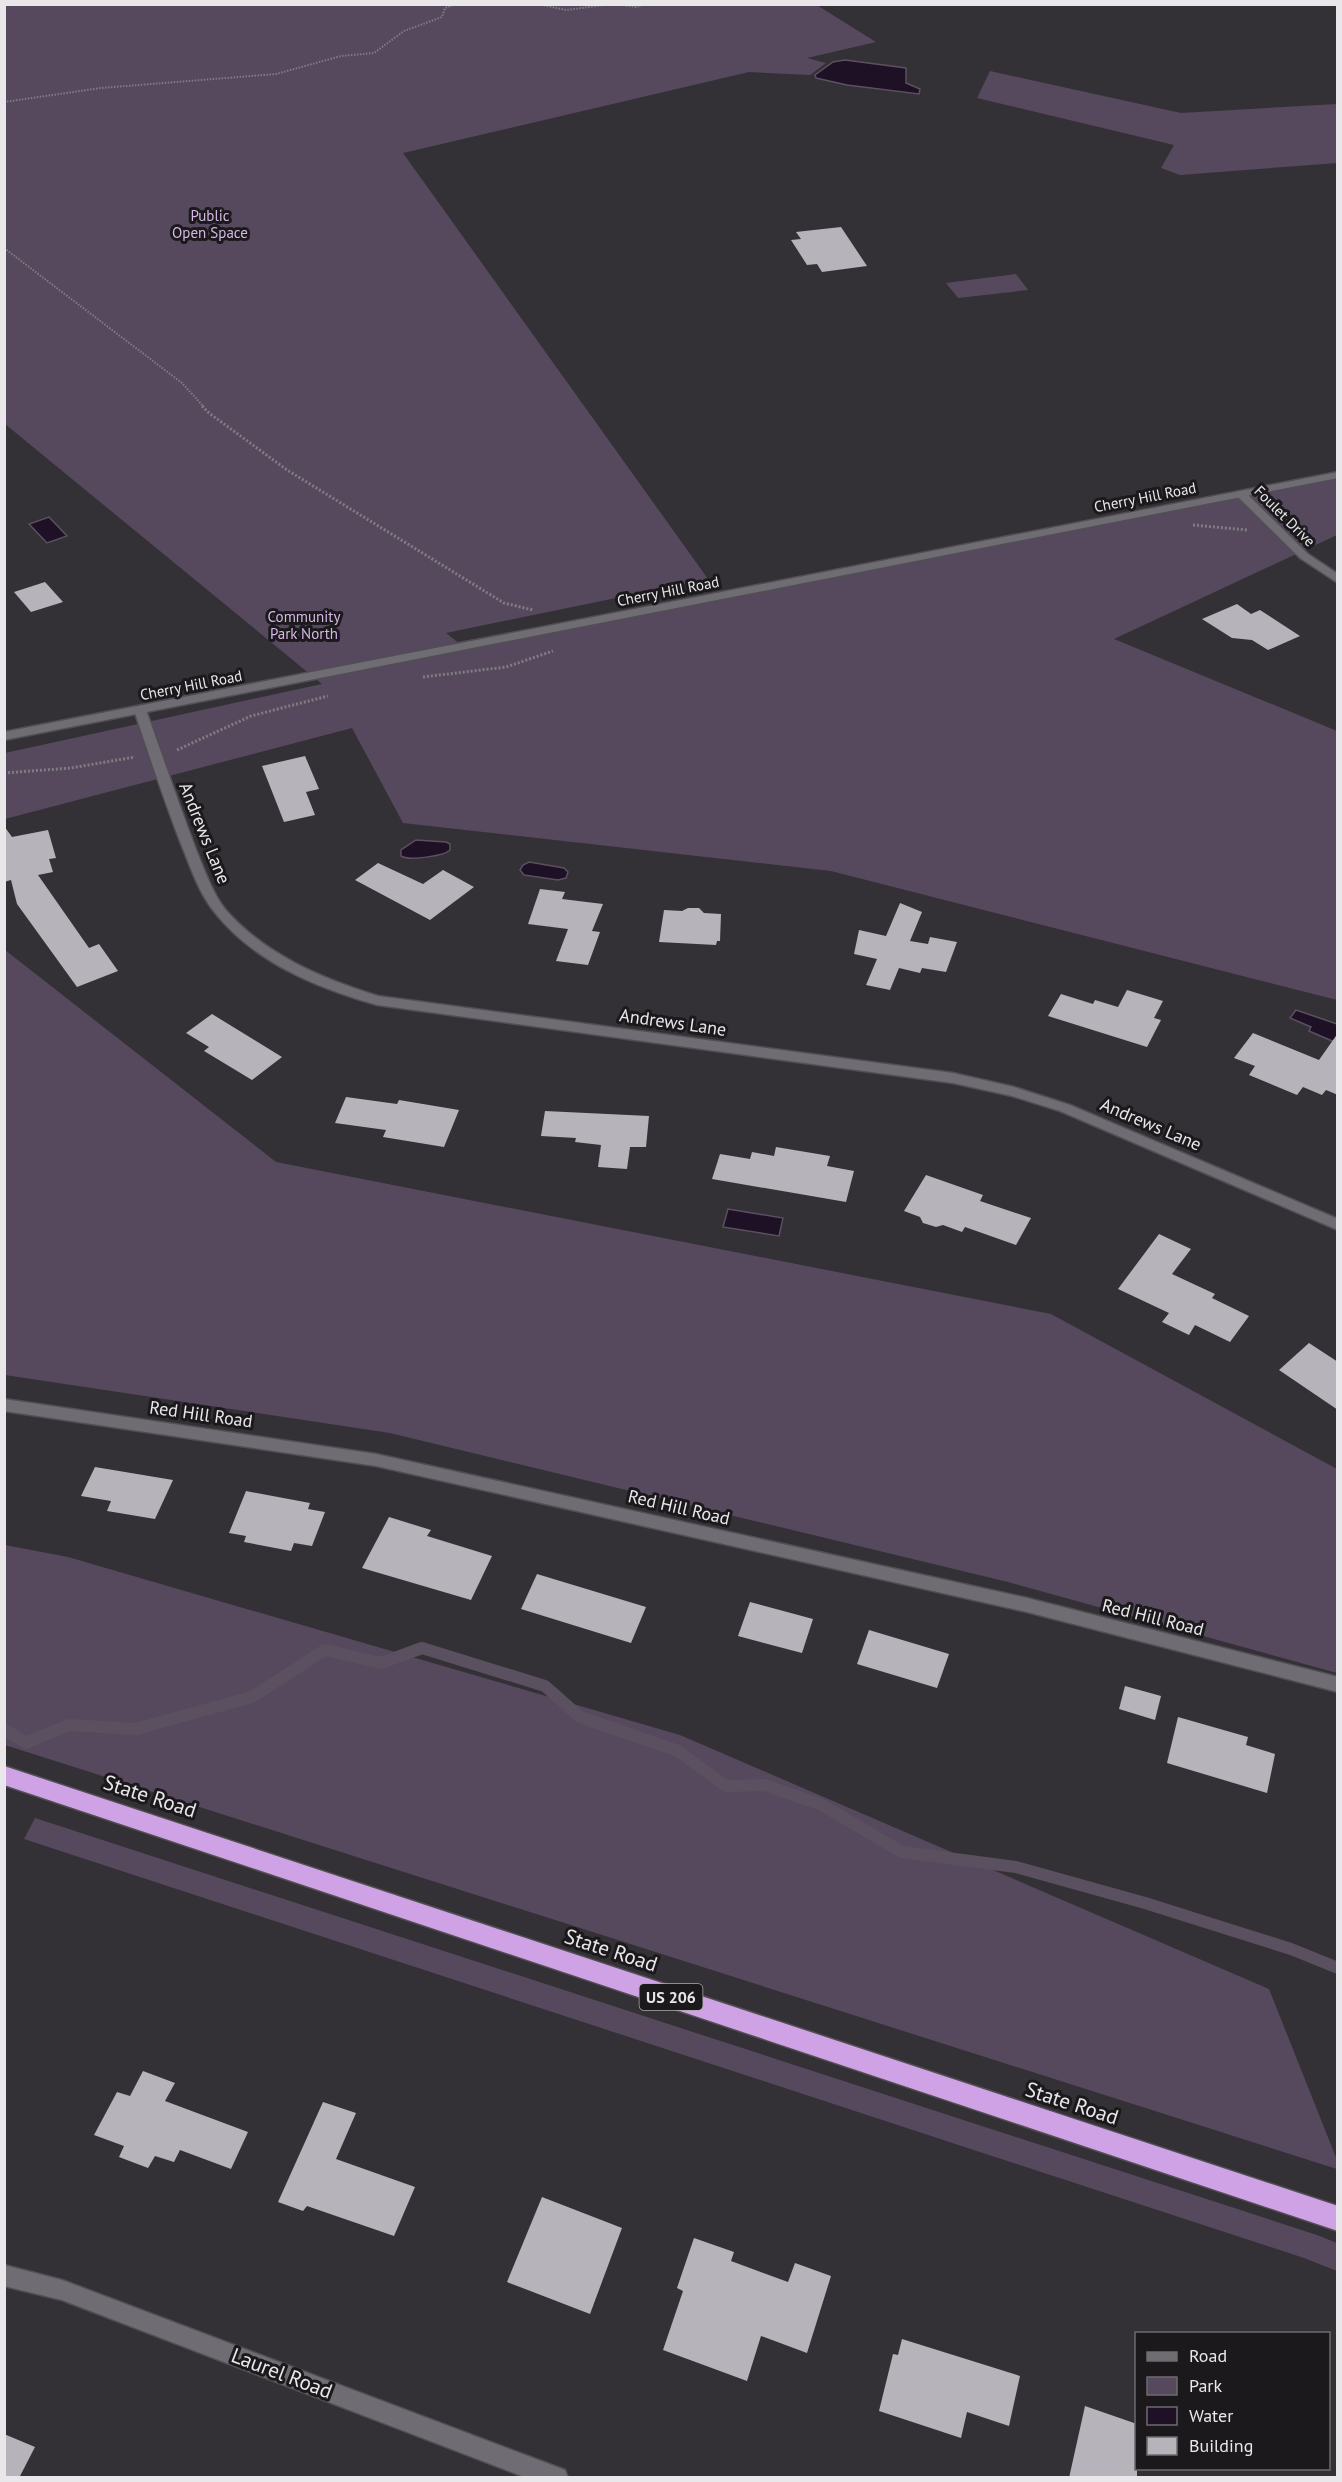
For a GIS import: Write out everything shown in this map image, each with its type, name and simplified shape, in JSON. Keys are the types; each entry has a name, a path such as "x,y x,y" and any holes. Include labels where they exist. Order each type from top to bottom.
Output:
{"highway":[{"name":"State Road","path":"4,1774 1338,2219"}],"street":[{"name":"Cherry Hill Road","path":"4,736 1338,475"},
{"name":"Foulet Drive","path":"1241,494 1304,556 1338,580"},
{"name":"Andrews Lane","path":"140,710 178,820 210,894 220,911 241,934 268,955 300,973 337,989 377,1000 953,1078 1014,1092 1065,1108 1120,1130 1338,1225"},
{"name":"Red Hill Road","path":"4,1405 376,1460 1027,1605 1338,1685"},
{"name":"Laurel Road","path":"4,2275 62,2289 557,2478"}],"path":[{"path":"4,102 101,88 276,74 341,56 374,52 404,31 442,17 445,8 456,4"},
{"path":"538,4 566,10 612,4"},
{"path":"617,4 636,7 647,4"},
{"path":"4,248 182,383 209,413 287,470 504,603 535,610"},
{"path":"4,773 70,768 141,757"}],"green space":[{"path":"815,4 876,42 807,58 826,63 810,75 749,72 403,153 708,579 446,633 465,648 1337,477 1337,535 1114,639 1337,731 1337,1000 831,871 403,823 352,728 5,819 5,753 322,684 5,424 5,5"},
{"path":"990,71 1181,113 1337,104 1337,163 1180,175 1161,168 1174,145 977,98"},
{"path":"1016,274 1028,290 958,298 946,283"},
{"path":"5,950 276,1162 1051,1314 1337,1469 1337,1673 1008,1582 390,1433 5,1375"},
{"path":"5,1545 68,1557 680,1735 1269,1989 1337,2160 1337,2169 5,1745"},
{"path":"35,1818 1317,2235 1337,2243 1337,2271 1304,2258 24,1839"}],"water":[{"path":"845,60 906,68 906,83 920,89 919,94 847,85 816,78 815,75 833,62"},
{"path":"49,517 67,536 47,543 29,524"},
{"path":"416,840 446,842 450,844 450,850 426,857 401,856 401,850"},
{"path":"529,862 564,868 568,872 566,878 558,880 524,875 520,870"},
{"path":"1296,1010 1337,1024 1337,1043 1309,1031 1311,1027 1290,1018"},
{"path":"728,1209 783,1218 779,1236 723,1227"}],"building":[{"path":"841,227 867,266 822,272 817,264 807,265 791,240 801,239 796,232"},
{"path":"45,582 63,602 31,612 14,592"},
{"path":"1237,604 1251,614 1260,610 1300,636 1268,650 1252,640 1232,638 1202,619"},
{"path":"305,756 319,789 306,792 315,815 284,822 262,766"},
{"path":"4,826 12,837 48,830 56,858 49,859 53,872 38,875 89,948 99,944 118,971 77,987 17,904 11,880 4,882"},
{"path":"378,863 423,884 443,870 474,887 430,920 355,880"},
{"path":"540,889 565,892 562,899 603,904 592,931 600,932 588,965 556,961 568,929 528,924"},
{"path":"900,903 922,912 910,941 928,944 930,937 957,942 946,972 922,968 920,973 899,968 890,990 866,985 877,959 854,954 859,930 886,936"},
{"path":"688,908 699,908 704,913 721,914 720,941 717,941 716,945 659,942 664,910 682,911"},
{"path":"1127,990 1163,1001 1154,1018 1161,1020 1147,1047 1048,1016 1061,994 1093,1004 1095,1000 1118,1007"},
{"path":"212,1014 282,1057 252,1080 204,1051 209,1047 186,1033"},
{"path":"1253,1033 1319,1060 1338,1033 1338,1095 1326,1090 1322,1095 1303,1087 1297,1095 1249,1075 1255,1066 1234,1058"},
{"path":"346,1097 397,1104 399,1100 459,1110 444,1147 383,1137 386,1130 335,1123"},
{"path":"545,1111 649,1116 646,1147 630,1147 627,1169 598,1167 601,1145 575,1142 576,1138 541,1136"},
{"path":"776,1147 830,1156 827,1166 854,1171 846,1202 712,1179 720,1154 750,1159 752,1152 774,1156"},
{"path":"926,1175 983,1195 980,1201 1031,1218 1016,1245 965,1227 962,1232 943,1225 936,1227 923,1223 920,1217 904,1211"},
{"path":"1159,1234 1191,1249 1172,1274 1215,1294 1212,1298 1249,1316 1230,1342 1195,1325 1189,1335 1162,1322 1169,1313 1118,1289"},
{"path":"1309,1343 1338,1362 1338,1410 1279,1370"},
{"path":"95,1467 173,1480 155,1519 107,1511 111,1501 81,1496"},
{"path":"246,1491 310,1503 308,1509 325,1512 312,1546 294,1543 291,1551 244,1542 246,1536 229,1533"},
{"path":"389,1517 431,1530 427,1536 492,1556 471,1600 362,1568"},
{"path":"537,1574 646,1607 631,1643 521,1609"},
{"path":"750,1602 813,1619 802,1653 738,1636"},
{"path":"869,1630 949,1654 937,1688 857,1664"},
{"path":"1125,1686 1161,1696 1155,1720 1119,1709"},
{"path":"1178,1717 1248,1737 1246,1745 1275,1754 1267,1793 1167,1763"},
{"path":"143,2071 175,2083 165,2101 248,2132 231,2169 180,2150 174,2162 155,2156 148,2168 119,2157 124,2146 94,2135 117,2092 130,2096"},
{"path":"323,2102 356,2113 336,2159 415,2187 394,2236 307,2206 303,2211 278,2202"},
{"path":"542,2197 622,2228 590,2314 507,2282"},
{"path":"694,2238 734,2252 731,2261 788,2282 795,2263 831,2276 807,2353 761,2336 747,2381 663,2350 683,2291 677,2288"},
{"path":"902,2339 1020,2376 1009,2426 967,2412 961,2438 879,2411 893,2354 898,2355"},
{"path":"1085,2406 1135,2423 1137,2478 1069,2478"},
{"path":"4,2434 35,2447 19,2478 4,2478"}],"waterway":[{"path":"4,1729 26,1743 69,1725 136,1729 252,1697 325,1650 381,1663 422,1648 545,1686 580,1717 678,1751 726,1786 764,1785 820,1804 902,1852 1016,1867 1145,1903 1291,1949 1338,1968"}],"park label":[{"name":"Public Open Space","path":"210,224"},
{"name":"Community Park North","path":"304,624"}]}
